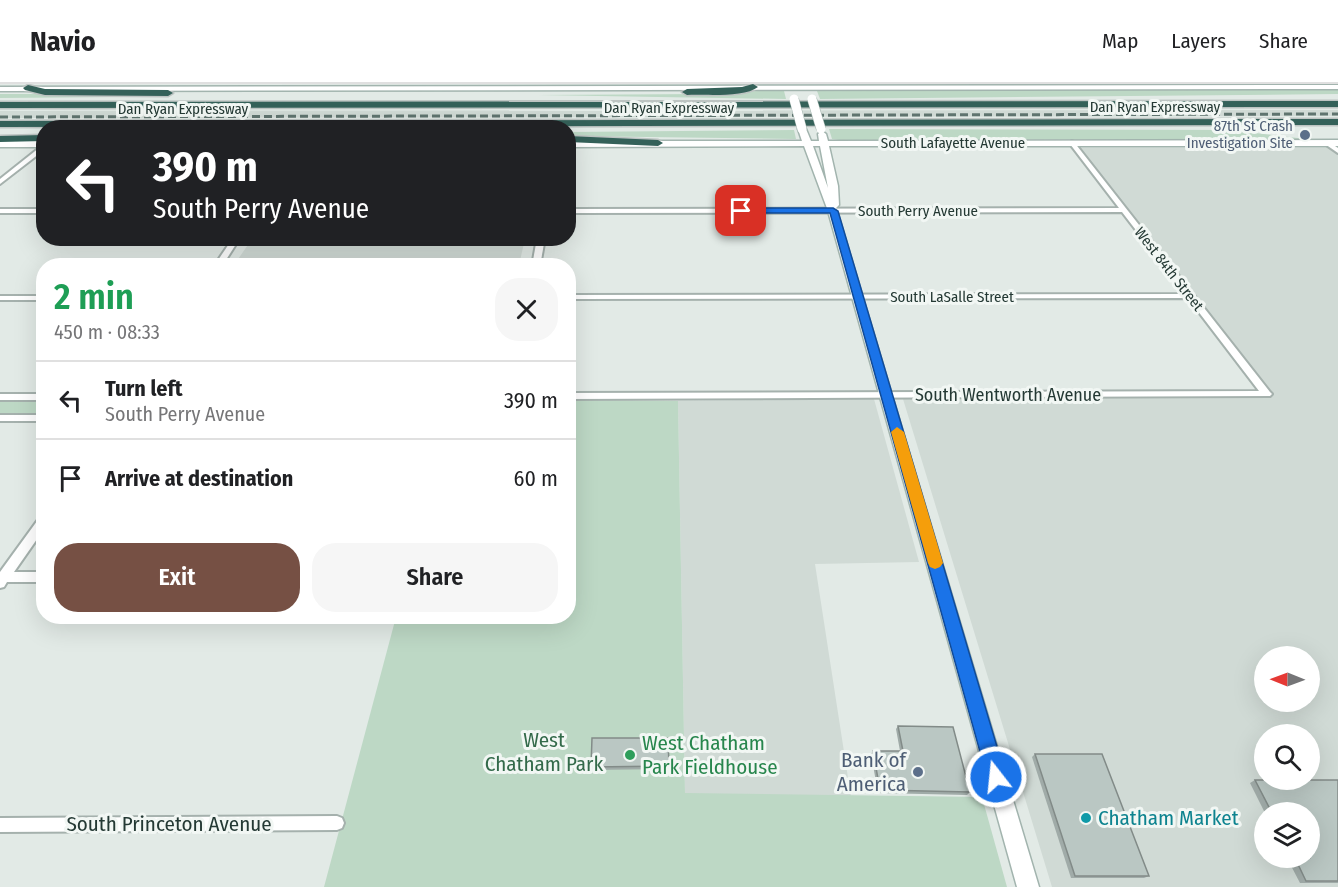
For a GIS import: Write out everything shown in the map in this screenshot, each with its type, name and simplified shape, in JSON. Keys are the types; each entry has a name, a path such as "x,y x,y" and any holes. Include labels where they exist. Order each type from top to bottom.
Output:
{"highway":[{"path":"28,88 45,92 460,95 706,92 753,87"},
{"path":"60,105 116,99 326,95"},
{"path":"460,95 620,98 658,104"},
{"path":"1140,104 1179,98 1338,96"},
{"name":"Dan Ryan Expressway","path":"0,105 1338,104"},
{"path":"1206,122 1252,129 1338,132"},
{"name":"Dan Ryan Expressway","path":"576,123 1338,122"},
{"path":"576,124 585,123"},
{"name":"Dan Ryan Expressway","path":"0,124 36,124"},
{"path":"0,131 36,132"},
{"path":"0,139 36,138"},
{"path":"576,139 658,143"}],"main road":[{"path":"0,89 113,86 1338,87"},
{"path":"790,86 806,144 833,211 1028,887"},
{"path":"807,86 821,129 833,186 833,211"},
{"name":"South Lafayette Avenue","path":"576,144 1338,143"},
{"path":"0,144 36,145"}],"street":[{"name":"West 84th Street","path":"1072,143 1267,394"},
{"path":"1328,143 1338,151"},
{"path":"0,182 36,152"},
{"name":"South Perry Avenue","path":"576,211 1124,210"},
{"path":"0,211 36,211"},
{"name":"South LaSalle Street","path":"576,297 1191,296"},
{"path":"0,298 36,298"},
{"name":"South Wentworth Avenue","path":"576,396 1267,394"},
{"path":"0,397 36,397"},
{"path":"0,418 36,418"},
{"path":"2,579 36,531"},
{"path":"2,579 36,577"},
{"name":"South Princeton Avenue","path":"0,825 338,823"}],"shaded area":[{"path":"1338,110 1338,116 0,118 0,111"},
{"name":"Chatham Market","path":"1072,148 1338,148 1338,887 1052,887 903,399 1266,398"},
{"path":"247,246 523,246 521,258 239,258"},
{"path":"874,399 919,562 815,564 851,797 685,794 678,401"}],"green space":[{"path":"1338,89 1338,94 820,99 817,91"},
{"path":"784,91 786,99 538,95 703,94"},
{"path":"0,94 127,94 125,97 0,98"},
{"path":"829,129 1231,130 1306,139 839,140 832,139"},
{"path":"794,130 796,139 576,136 576,132"},
{"name":"West Chatham Park","path":"576,400 678,401 685,793 982,797 1007,887 324,887 394,624 576,624"},
{"path":"0,402 36,402 36,413 0,413"}],"building":[{"name":"Bank of America","path":"898,726 953,727 970,792 880,790 873,751 903,751"},
{"name":"West Chatham Park Fieldhouse","path":"592,738 668,738 669,766 591,767"},
{"name":"Chatham Market","path":"1035,754 1102,754 1149,876 1075,876"},
{"path":"1320,780 1338,780 1338,881 1306,881 1300,868 1320,868 1320,802 1266,802 1260,790 1320,790"}],"railway":[{"path":"0,117 1338,114"}],"slow traffic":[{"path":"897,432 935,563"}],"place":[{"name":"87th St Crash Investigation Site","path":"1305,135"},
{"name":"West Chatham Park Fieldhouse","path":"630,755"},
{"name":"Bank of America","path":"918,772"},
{"name":"Chatham Market","path":"1086,818"}],"route":[{"path":"741,211 833,211 996,777"}]}
